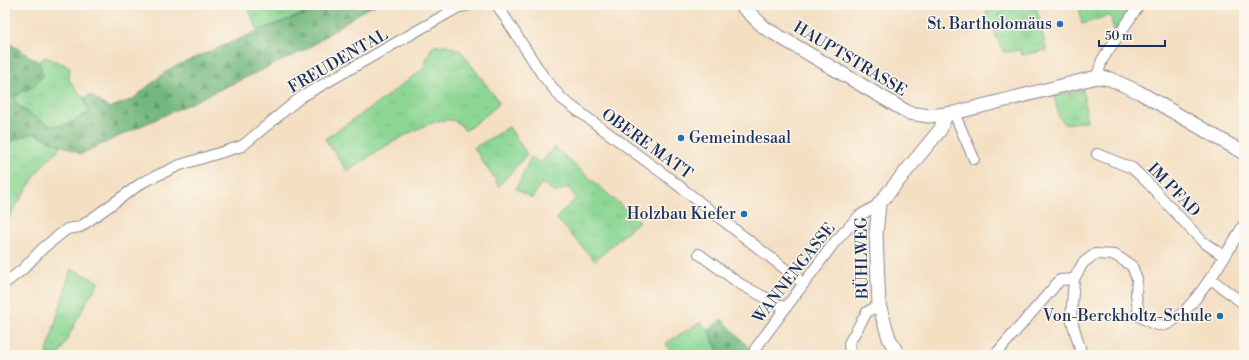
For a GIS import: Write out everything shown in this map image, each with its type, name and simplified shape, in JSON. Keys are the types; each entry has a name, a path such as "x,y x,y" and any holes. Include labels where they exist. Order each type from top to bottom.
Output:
{"street":[{"name":"FREUDENTAL","path":"5,283 22,270 42,248 67,229 80,227 146,180 180,165 242,146 301,97 457,8 469,5"},
{"name":"OBERE MATT","path":"497,5 543,76 562,99 665,175 803,283"},
{"name":"HAUPTSTRASSE","path":"741,5 765,28 909,113 929,116 950,114 1097,77"},
{"path":"1139,5 1102,60 1097,77 1110,78 1139,92 1244,153"},
{"name":"BÜHLWEG","path":"898,355 889,338 879,305 876,234 879,204 940,130 950,114"},
{"path":"950,114 974,159"},
{"name":"BÜHLWEG","path":"924,148 929,116"},
{"name":"IM PFAD","path":"1097,154 1132,168 1146,180 1202,241 1224,257"},
{"name":"WANNENGASSE","path":"755,349 834,243 860,216 879,204"},
{"path":"1082,355 1072,318 1074,279 1083,263 1095,254 1115,255 1132,266 1137,279 1136,294 1139,316 1150,322 1164,325 1178,318 1211,279 1244,224"},
{"path":"699,254 740,284 785,308"},
{"path":"995,355 1060,280 1074,279"},
{"path":"1211,279 1244,304"},
{"path":"850,355 849,343 860,324 867,312 879,305"}],"green space":[{"path":"247,5 327,5 258,31"},
{"path":"327,5 376,5 362,11 307,49 81,154 33,133 5,143 5,41 39,62 43,75 35,86 22,91 15,98 16,104 45,123 59,126 72,122 89,113 84,98 90,95 109,108 133,99 169,69 258,31"},
{"path":"987,5 1036,5 1046,50 1021,55 1020,50 1004,52 995,35 992,23 986,24"},
{"path":"1079,5 1129,5 1129,9 1126,17 1115,34 1110,15 1082,24"},
{"path":"446,45 461,51 499,102 496,107 465,131 459,124 451,120 428,124 398,139 347,171 325,139 382,100 424,68 428,55 433,46"},
{"path":"45,57 70,67 69,80 84,98 89,112 72,122 54,126 45,123 16,104 15,98 22,91 35,86 42,75 39,62"},
{"path":"1083,90 1087,121 1065,124 1059,117 1054,96"},
{"path":"509,127 527,154 499,186 474,148"},
{"path":"33,133 62,146 41,167 5,223 5,143"},
{"path":"554,147 639,221 595,261 556,218 576,198 568,187 555,193 542,183 532,198 516,189 531,157 541,163"},
{"path":"71,269 99,282 83,308 59,355 46,355"},
{"path":"722,319 751,350 748,355 720,355 708,330"},
{"path":"701,322 708,330 720,355 673,355 666,343"}],"place":[{"name":"St. Bartholomäus","path":"1060,24"},
{"name":"Gemeindesaal","path":"681,138"},
{"name":"Holzbau Kiefer","path":"744,214"},
{"name":"Von-Berckholtz-Schule","path":"1220,316"}]}
